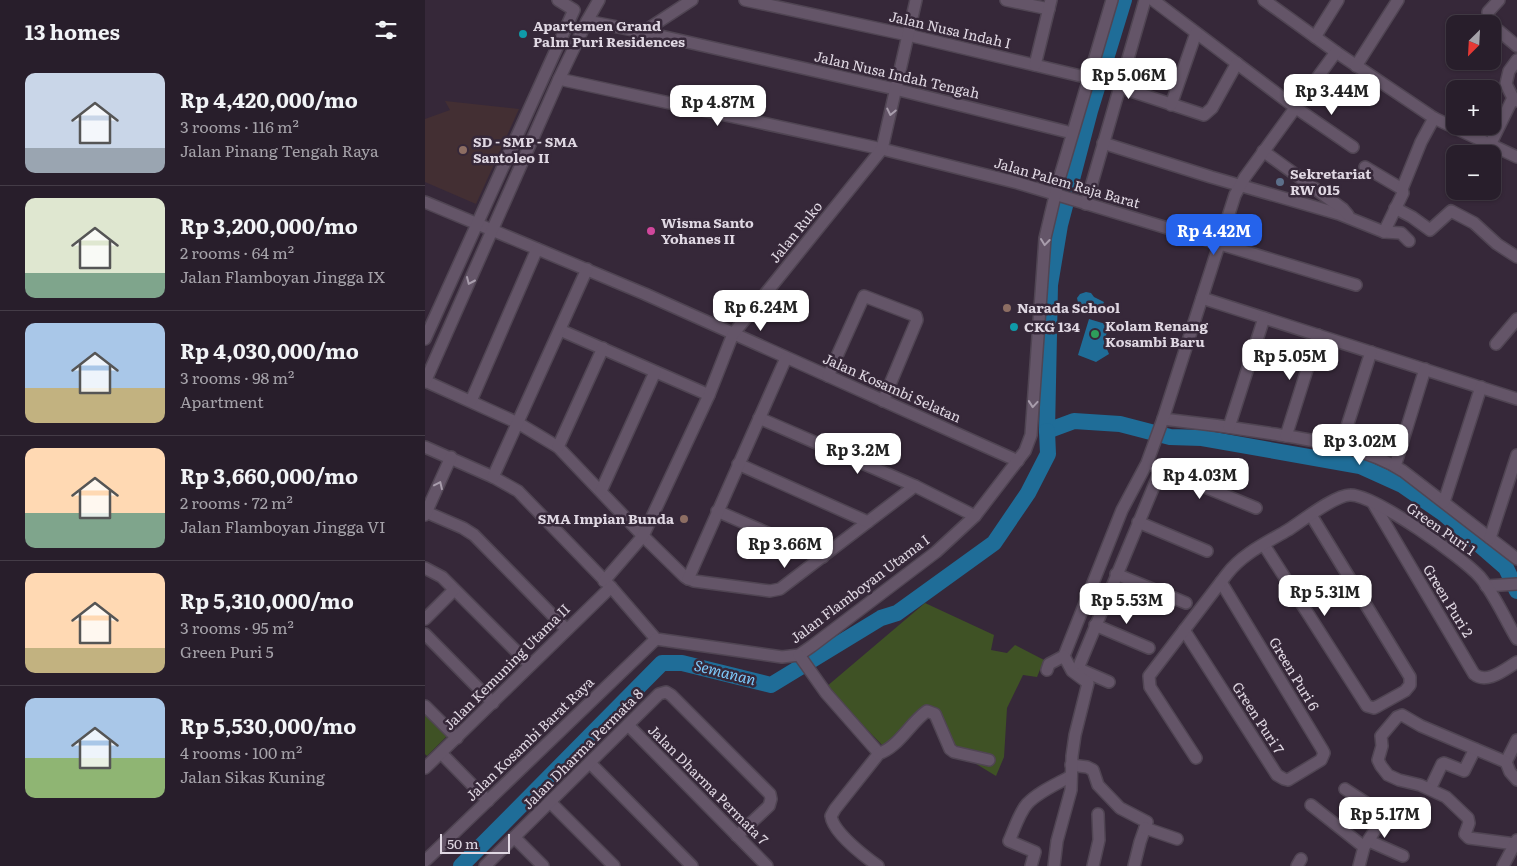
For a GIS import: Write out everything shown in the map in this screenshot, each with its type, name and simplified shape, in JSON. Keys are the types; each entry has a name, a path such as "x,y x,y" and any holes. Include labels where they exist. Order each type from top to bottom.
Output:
{"street":[{"path":"425,339 479,225 574,10 558,0"},
{"path":"599,0 559,80 425,382 518,423 558,447 643,536 688,579 770,592 780,589 915,486"},
{"path":"643,32 692,0"},
{"name":"Jalan Nusa Indah I","path":"745,0 795,4 908,35 1089,78"},
{"path":"882,150 916,0"},
{"path":"1006,0 1050,5 1035,65"},
{"name":"Jalan Flamboyan Utama I","path":"656,639 759,655 800,656 936,552 975,516 1025,451 1031,435 1044,248 1072,134 1112,0"},
{"path":"1083,203 1103,143 1145,0"},
{"path":"1153,0 1296,108 1353,147"},
{"path":"1264,0 1356,66 1434,118 1490,145 1515,99 1506,84 1506,78 1517,60"},
{"path":"1315,37 1338,0"},
{"path":"1356,66 1399,0"},
{"path":"1489,15 1492,2"},
{"name":"Jalan Nusa Indah Tengah","path":"587,21 895,89 1072,134"},
{"path":"1171,105 1197,33"},
{"path":"1501,33 1517,46"},
{"path":"1047,670 1049,664 1064,656 1122,510 1147,463 1240,185 1336,52"},
{"path":"1119,88 1200,114 1209,112 1237,63"},
{"name":"Jalan Palem Raja Barat","path":"559,80 882,150 1000,178 1356,285"},
{"path":"1383,232 1403,193 1402,189 1421,142 1434,118"},
{"path":"1103,143 1350,218 1383,232 1401,233 1409,241"},
{"name":"Jalan Ruko","path":"709,395 733,334 882,150"},
{"path":"1501,150 1517,157"},
{"path":"1263,151 1343,209 1350,218"},
{"path":"1365,167 1402,189"},
{"name":"Jalan Kosambi Selatan","path":"425,202 479,225 491,233 587,269 1018,460"},
{"path":"1395,208 1430,230 1451,211 1474,223 1497,244 1517,257"},
{"path":"471,401 537,249"},
{"path":"493,477 587,269"},
{"path":"828,376 864,296 916,316 917,320 883,401"},
{"path":"1202,298 1517,399"},
{"path":"1229,427 1264,318"},
{"path":"1496,344 1517,320"},
{"path":"560,330 709,395"},
{"path":"1286,436 1318,335"},
{"path":"558,447 603,348"},
{"path":"1341,446 1371,352"},
{"path":"688,579 786,358"},
{"path":"1395,466 1425,370"},
{"path":"601,491 655,372"},
{"path":"1444,502 1481,388"},
{"name":"Jalan Kemuning Utama II","path":"426,765 457,738 530,666 607,584 643,536 709,395"},
{"path":"759,418 915,486 975,516"},
{"path":"1162,422 1229,427 1341,446 1395,466 1517,559"},
{"path":"425,447 451,457 518,491 607,584 656,639"},
{"path":"451,457 426,514 463,528 474,535 566,629"},
{"path":"1491,538 1516,460"},
{"path":"1147,463 1256,508"},
{"path":"738,464 868,522"},
{"path":"1109,682 1079,668 1116,574 1161,469"},
{"name":"Green Puri 1","path":"1196,758 1150,687 1151,673 1240,559 1344,496 1356,495 1372,501 1449,550 1468,565 1487,586 1517,639"},
{"name":"Green Puri 2","path":"1372,501 1474,674 1480,678 1487,679 1517,662"},
{"path":"717,512 823,557"},
{"path":"1264,545 1364,703 1371,708 1378,706 1405,691 1410,685 1410,677 1311,515"},
{"path":"1138,522 1207,551"},
{"path":"425,568 441,577 530,666"},
{"path":"1116,574 1186,603"},
{"name":"Green Puri 6","path":"1221,582 1322,749 1323,757"},
{"path":"1487,586 1517,584"},
{"path":"425,619 454,590"},
{"path":"1095,625 1149,648"},
{"name":"Green Puri 7","path":"1184,630 1280,778 1288,780 1323,757"},
{"path":"425,634 493,703"},
{"name":"Jalan Kosambi Barat Raya","path":"425,861 656,639"},
{"path":"800,656 826,693 878,754"},
{"path":"1054,866 1057,841 1071,790 1075,735 1088,683 1072,671 1064,656"},
{"name":"Jalan Dharma Permata 8","path":"485,866 659,694 666,692 770,794 769,806 737,836"},
{"path":"425,706 457,738"},
{"path":"877,866 846,840 832,822 831,816 878,754 892,748 927,711 935,714 950,749 954,752 989,760"},
{"path":"1503,866 1516,842 1473,839 1467,836 1465,834 1469,823 1468,818 1446,797 1420,785 1388,775 1378,760 1382,746 1381,736 1400,715 1506,762"},
{"name":"Jalan Dharma Permata 7","path":"628,725 767,866"},
{"path":"1517,740 1506,762 1509,772 1517,780"},
{"path":"1430,789 1442,764 1444,763 1464,771 1475,748"},
{"path":"441,753 489,800"},
{"path":"589,763 692,866"},
{"path":"1031,866 1035,852 1009,841 1026,805 1071,770 1087,767 1093,770 1098,785 1120,808 1147,822 1134,866"},
{"path":"1345,789 1385,815"},
{"path":"550,802 614,866"},
{"path":"1359,866 1366,844 1392,804"},
{"path":"1311,805 1366,844 1403,856"},
{"path":"1093,866 1099,840 1098,814"},
{"path":"1145,828 1177,840"},
{"path":"515,838 543,866"}],"shaded area":[{"name":"SD - SMP - SMA Santoleo II","path":"445,101 519,109 476,204 425,182 425,119 450,110"}],"green space":[{"path":"925,603 994,635 991,650 1007,653 1015,645 1044,660 1037,677 1023,675 1007,708 1004,757 996,776 950,748 948,728 926,705 883,746 826,687"},
{"path":"425,714 447,736 427,756 425,754"}],"water":[{"path":"1091,293 1094,297 1104,302 1100,311 1091,307 1086,310 1079,307 1077,298 1080,294"},
{"name":"Kolam Renang Kosambi Baru","path":"1089,319 1109,325 1104,342 1109,354 1096,362 1078,355"}],"waterway":[{"path":"1124,0 1090,111 1060,225 1050,285 1047,431 1074,421 1120,424 1170,437 1202,438 1360,466 1402,485 1444,514 1506,568 1517,591"},
{"name":"Semanan","path":"461,866 662,663 682,663 771,685 881,618 897,613 994,543 1028,493 1048,454 1047,431"}],"place":[{"name":"Apartemen Grand Palm Puri Residences","path":"523,34"},
{"name":"SD - SMP - SMA Santoleo II","path":"463,150"},
{"name":"Sekretariat RW 015","path":"1280,182"},
{"name":"Wisma Santo Yohanes II","path":"651,231"},
{"name":"Narada School","path":"1007,308"},
{"name":"CKG 134","path":"1014,327"},
{"name":"Kolam Renang Kosambi Baru","path":"1095,334"},
{"name":"SMA Impian Bunda","path":"684,519"}]}
